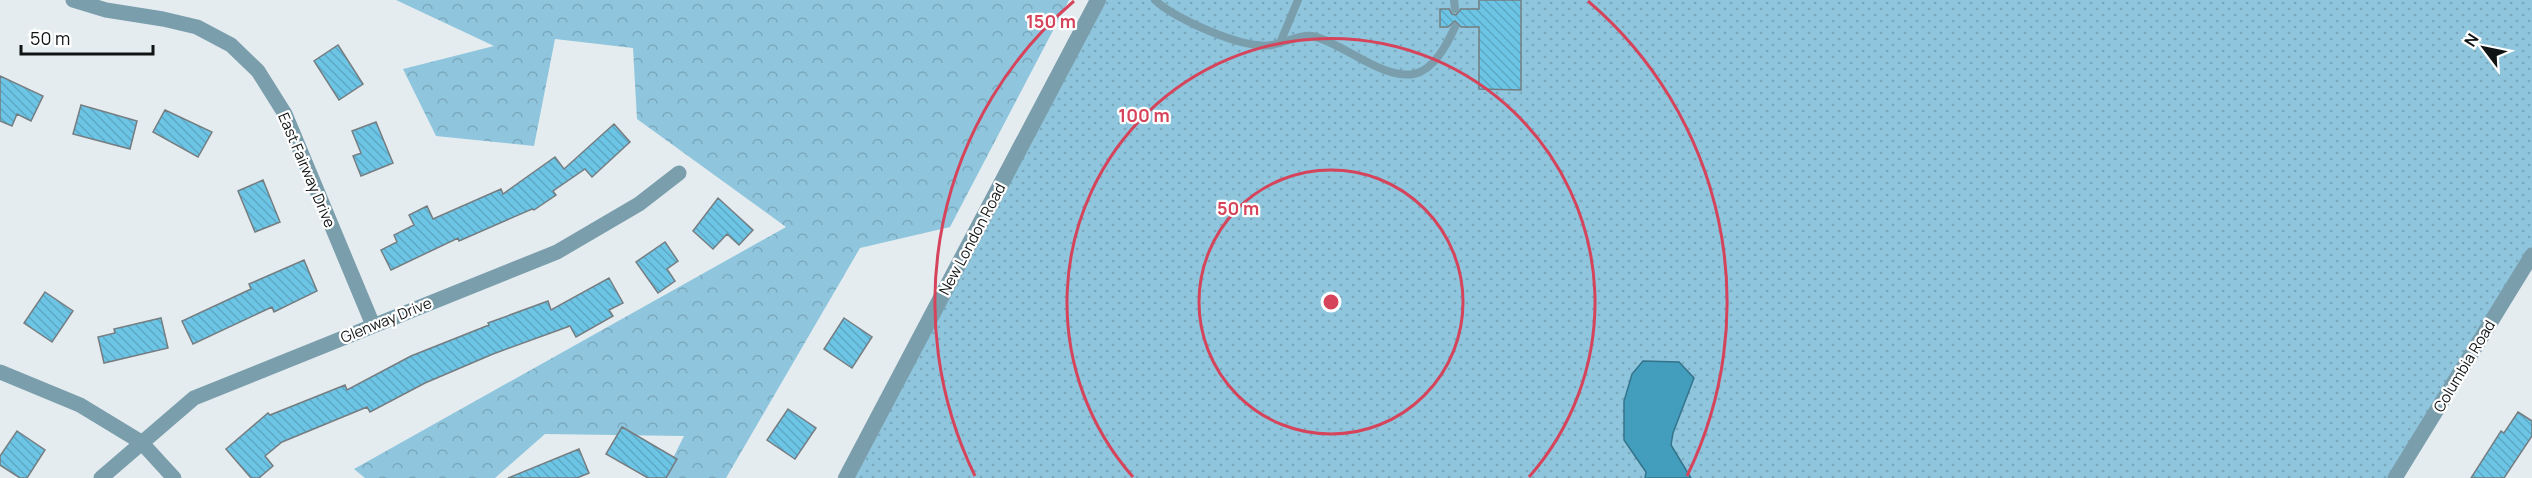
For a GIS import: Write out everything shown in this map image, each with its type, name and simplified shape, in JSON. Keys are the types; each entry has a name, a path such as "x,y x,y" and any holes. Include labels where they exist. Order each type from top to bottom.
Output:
{"street":[{"name":"East Fairway Drive","path":"73,0 106,10 197,27 231,45 258,71 285,114 373,326"},
{"name":"New London Road","path":"846,478 1098,0"},
{"name":"Glenway Drive","path":"101,478 194,398 557,252 639,204 678,173"},
{"name":"Columbia Road","path":"2395,478 2532,255"},
{"path":"0,372 80,405 141,442 174,478"}],"lane":[{"path":"1155,0 1188,21 1240,43 1270,46 1311,35 1397,75 1416,74 1428,66 1443,51 1455,27"},
{"path":"1280,43 1298,0"},
{"path":"1454,0 1455,9"}],"green space":[{"path":"396,0 1069,0 950,227 860,248 726,478 663,478 684,436 545,434 495,478 365,478 354,469 786,227 637,119 633,48 555,39 534,146 436,136 403,69 494,46"},
{"path":"1098,0 2532,0 2532,255 2395,478 846,478"}],"shaded area":[{"path":"1643,361 1679,362 1694,378 1673,433 1671,445 1691,478 1645,478 1646,472 1624,440 1624,401 1632,374"}],"building":[{"path":"1479,0 1521,0 1521,90 1479,89 1479,27 1461,27 1455,21 1448,27 1440,27 1440,9 1449,9 1452,14 1456,15 1461,9 1479,9"},
{"path":"338,45 363,84 339,100 314,61"},
{"path":"0,76 43,96 31,121 17,114 12,126 0,121"},
{"path":"81,105 137,121 130,149 73,134"},
{"path":"165,110 212,132 198,157 153,132"},
{"path":"376,122 393,163 361,176 353,156 361,153 352,131"},
{"path":"614,124 630,142 592,177 585,169 553,191 556,195 534,210 459,241 458,238 391,270 381,250 397,242 394,235 414,225 409,215 427,206 433,219 501,189 503,194 555,157 564,169"},
{"path":"263,180 280,222 255,232 238,191"},
{"path":"718,198 753,230 739,245 727,234 713,249 693,231"},
{"path":"665,242 678,261 667,269 675,281 658,293 636,262"},
{"path":"304,260 317,291 274,312 272,307 193,344 182,321 251,289 249,284"},
{"path":"609,278 623,303 609,310 613,316 576,337 570,326 493,354 425,383 370,412 367,407 282,442 265,456 273,466 259,478 251,478 226,449 268,413 270,415 345,385 347,390 411,356 489,325 488,323 548,301 551,310"},
{"path":"45,292 73,311 52,342 24,323"},
{"path":"161,318 168,348 104,363 98,337 115,333 114,329"},
{"path":"844,318 872,337 852,368 824,349"},
{"path":"788,409 816,428 795,459 767,440"},
{"path":"2518,412 2532,421 2532,436 2504,478 2471,478 2501,431 2504,433"},
{"path":"622,427 677,459 666,478 648,478 606,454"},
{"path":"17,431 45,450 27,478 20,478 0,465 0,456"},
{"path":"579,449 589,473 577,478 508,478"}]}
